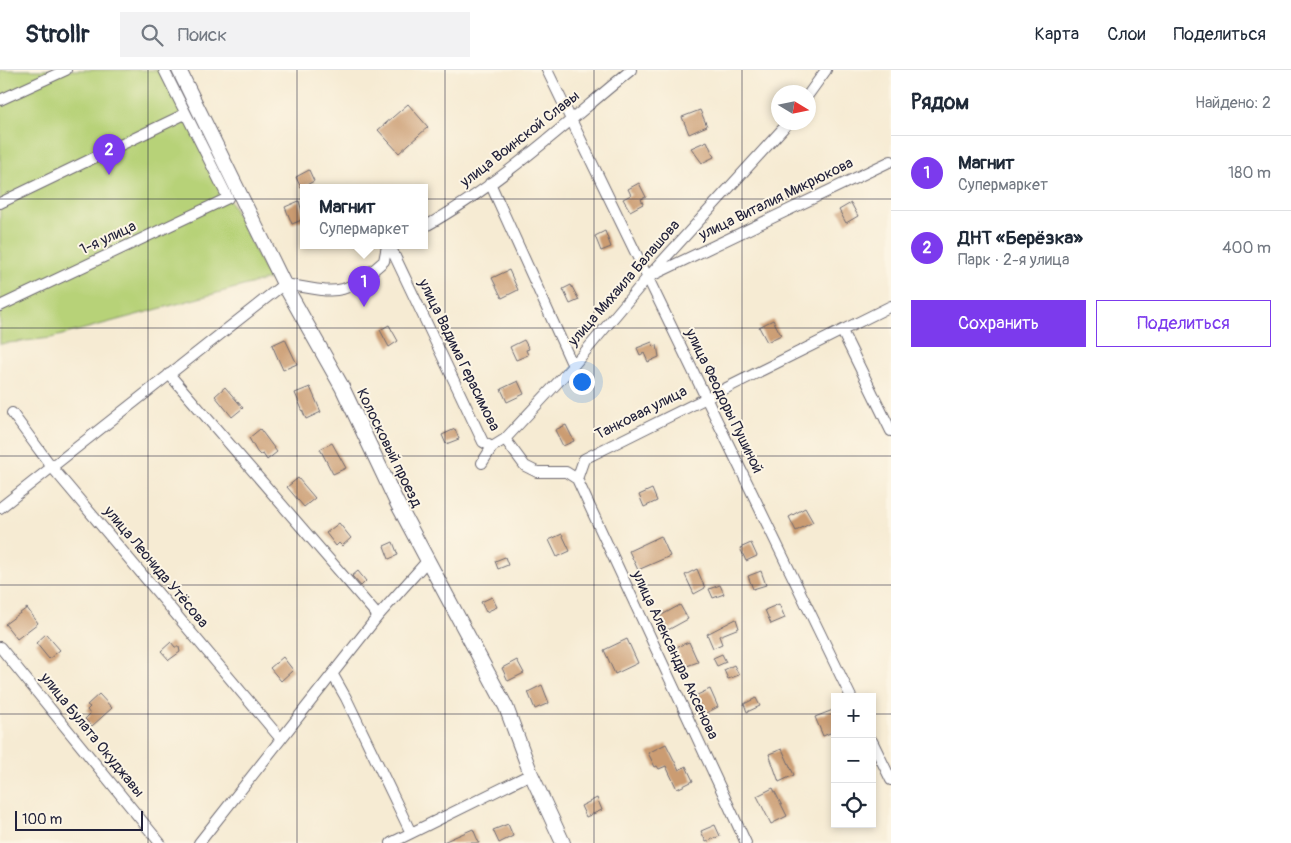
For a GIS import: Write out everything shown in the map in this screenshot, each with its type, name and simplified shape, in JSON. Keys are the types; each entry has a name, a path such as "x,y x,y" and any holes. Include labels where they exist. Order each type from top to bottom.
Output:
{"street":[{"path":"0,100 66,70"},
{"path":"0,203 185,114 164,70"},
{"name":"Колосковый проезд","path":"179,70 284,284 342,387 428,560 506,707 531,774 562,843"},
{"name":"улица Феодоры Пушиной","path":"547,70 849,693"},
{"name":"улица Воинской Славы","path":"428,225 449,213 490,183 631,70"},
{"path":"815,85 826,70"},
{"name":"1-я улица","path":"0,306 228,198 185,114"},
{"name":"улица Михаила Балашова","path":"482,462 492,447 505,439 572,366 647,278 782,130"},
{"name":"улица Виталия Микрюкова","path":"647,278 891,161"},
{"path":"490,183 572,366"},
{"path":"0,508 284,284 329,292 350,288 384,261 388,249"},
{"name":"улица Вадима Герасимова","path":"390,249 483,442 492,447"},
{"name":"Танковая улица","path":"577,479 584,459 706,396 891,306"},
{"path":"842,331 891,431"},
{"path":"170,374 378,616"},
{"name":"улица Леонида Утёсова","path":"12,413 51,466 280,738"},
{"path":"505,439 525,466 537,472 566,472 577,479"},
{"name":"улица Александра Аксенова","path":"577,479 746,843"},
{"path":"199,843 378,616 428,560"},
{"name":"улица Булата Окуджавы","path":"0,647 160,843"},
{"path":"333,675 411,833"},
{"path":"876,749 891,780"},
{"path":"392,843 531,774"}],"green space":[{"path":"0,70 165,70 269,279 51,338 0,344"}],"building":[{"path":"408,104 428,127 399,153 378,130"},
{"path":"700,110 707,126 689,134 682,117"},
{"path":"707,141 714,157 702,163 691,148"},
{"path":"309,170 314,181 308,184 300,184 300,186 296,177"},
{"path":"639,183 646,197 641,199 643,204 630,211 623,199 631,195 628,189"},
{"path":"299,201 300,221 292,224 285,207"},
{"path":"851,203 858,216 846,223 839,210"},
{"path":"605,231 611,247 601,251 595,236"},
{"path":"509,270 518,290 502,298 492,278"},
{"path":"571,285 579,300 570,304 563,289"},
{"path":"773,320 781,335 767,342 759,327"},
{"path":"389,325 398,341 389,347 380,330"},
{"path":"285,339 297,364 283,370 272,345"},
{"path":"524,340 529,349 526,350 528,355 516,360 510,347"},
{"path":"652,342 654,347 657,345 659,357 648,362 644,353 640,355 637,348"},
{"path":"518,381 524,394 507,402 501,389"},
{"path":"225,387 243,408 232,417 215,396"},
{"path":"310,387 321,412 306,419 295,393"},
{"path":"566,425 574,441 563,446 555,430"},
{"path":"260,429 277,452 267,460 263,454 260,455 257,452 249,438"},
{"path":"455,429 459,439 446,444 442,435"},
{"path":"332,443 346,468 333,474 320,449"},
{"path":"298,478 315,498 304,507 287,487"},
{"path":"652,489 657,501 644,507 639,495"},
{"path":"805,508 813,522 796,531 789,517"},
{"path":"339,523 351,538 342,546 339,543 336,546 326,533"},
{"path":"562,534 570,551 557,557 549,540"},
{"path":"661,536 670,556 638,570 629,551"},
{"path":"393,542 398,555 389,559 384,546"},
{"path":"751,543 757,556 746,561 740,548"},
{"path":"505,557 508,565 498,569 495,561"},
{"path":"697,569 705,588 694,594 685,575"},
{"path":"358,571 366,581 361,586 352,576"},
{"path":"761,571 766,585 753,589 748,576"},
{"path":"720,585 724,594 713,598 709,589"},
{"path":"492,597 497,607 486,612 481,602"},
{"path":"779,604 785,618 771,624 765,610"},
{"path":"680,605 688,619 668,630 660,616"},
{"path":"27,608 38,623 17,639 5,624"},
{"path":"736,619 739,628 719,636 722,644 713,648 707,634"},
{"path":"46,634 60,650 49,659 36,643"},
{"path":"627,639 638,663 615,674 604,650"},
{"path":"171,642 175,647 179,647 180,652 169,660 161,651"},
{"path":"689,642 698,662 684,667 676,647"},
{"path":"722,654 726,662 717,666 713,658"},
{"path":"283,657 293,670 281,681 270,668"},
{"path":"517,660 524,673 508,681 502,668"},
{"path":"734,665 739,675 728,679 724,670"},
{"path":"542,685 549,703 535,709 528,692"},
{"path":"710,689 718,707 704,714 695,696"},
{"path":"99,694 112,708 92,726 85,719 90,714 87,710 90,707 87,705"},
{"path":"756,698 760,706 747,712 744,704"},
{"path":"831,711 831,733 823,736 815,717"},
{"path":"666,744 679,770 686,766 693,781 677,789 666,766 659,769 657,766 655,767 648,753"},
{"path":"782,749 794,775 779,782 769,754"},
{"path":"773,788 787,816 771,824 757,796"},
{"path":"597,798 602,810 586,817 581,806"},
{"path":"508,824 513,836 499,843 493,830"},
{"path":"715,825 720,836 706,842 701,831"},
{"path":"473,829 479,843 441,843"}],"place":[{"name":"ДНТ «Берёзка»","path":"109,175"},
{"name":"Магнит","path":"364,307"}]}
